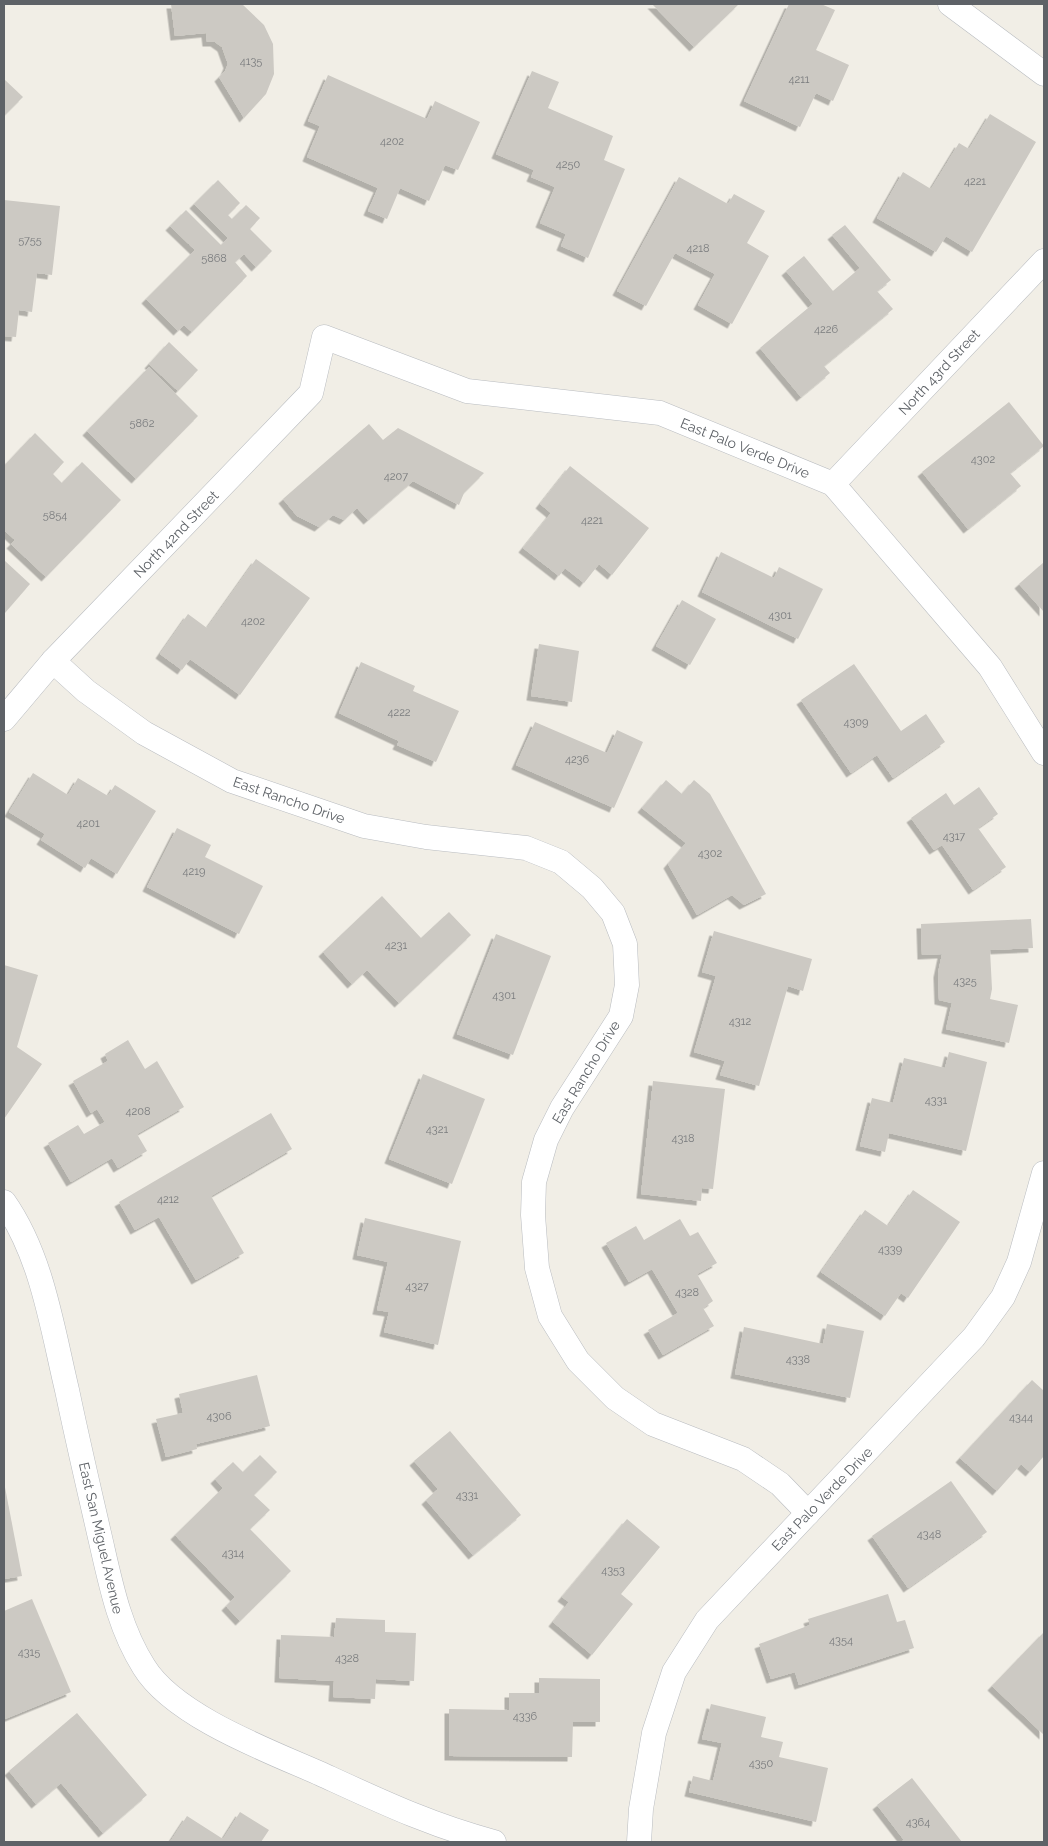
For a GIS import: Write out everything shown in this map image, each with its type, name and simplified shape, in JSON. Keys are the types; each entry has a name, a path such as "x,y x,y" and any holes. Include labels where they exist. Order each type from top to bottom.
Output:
{"street":[{"path":"950,4 1044,74"},
{"name":"North 43rd Street","path":"834,484 1044,261"},
{"name":"East Palo Verde Drive","path":"324,337 467,391 660,413 834,484 990,666 1044,753"},
{"name":"North 42nd Street","path":"4,719 54,661 311,393 324,337"},
{"name":"East Rancho Drive","path":"54,661 86,691 144,733 232,781 364,826 426,837 526,848 561,862 592,888 612,913 625,944 627,985 621,1016 562,1108 546,1140 534,1182 533,1216 537,1268 550,1316 578,1361 615,1398 653,1424 744,1459 780,1484 808,1513"},
{"name":"East Palo Verde Drive","path":"639,1842 641,1809 654,1733 674,1672 707,1620 974,1337 1003,1297 1019,1262 1044,1173"},
{"name":"East San Miguel Avenue","path":"4,1202 18,1221 43,1288 117,1613 144,1668 165,1692 202,1717 247,1741 394,1809 454,1832 494,1842"}],"building":[{"path":"171,4 242,4 264,25 273,44 274,74 266,94 244,118 219,77 225,71 228,64 222,47 215,42 207,42 206,33 175,36"},
{"path":"652,4 739,4 694,47"},
{"path":"789,4 821,4 835,10 816,50 849,65 833,101 816,93 800,127 744,101"},
{"path":"532,71 559,82 548,108 613,136 604,160 625,169 588,258 561,246 566,234 540,223 555,187 531,177 534,170 496,154"},
{"path":"328,75 427,119 435,101 480,122 458,170 445,165 429,201 400,188 387,219 368,211 378,188 307,157 320,126 308,121"},
{"path":"4,79 23,97 4,116"},
{"path":"990,114 1036,142 972,252 946,236 936,252 877,218 903,172 931,189 959,143 969,149"},
{"path":"679,177 728,204 734,194 765,211 747,243 769,256 732,324 698,305 715,274 675,253 646,306 617,291"},
{"path":"218,180 240,203 228,215 232,219 246,205 260,218 250,229 272,251 256,267 244,254 235,262 247,276 192,332 184,325 178,331 146,299 195,250 170,226 186,210 221,245 228,238 194,204"},
{"path":"4,200 60,206 52,275 37,273 32,312 19,310 16,337 4,336"},
{"path":"845,225 891,280 877,291 893,309 824,366 830,373 801,397 760,348 813,304 786,271 804,256 833,291 860,268 832,235"},
{"path":"169,342 198,370 178,391 149,364"},
{"path":"149,367 198,416 136,479 87,431"},
{"path":"1009,402 1044,446 1010,473 1021,486 968,529 922,472"},
{"path":"369,424 383,440 398,428 484,473 464,493 459,505 413,481 368,520 357,508 344,520 333,515 319,527 297,516 283,499"},
{"path":"35,433 64,462 53,474 62,483 82,462 121,500 46,577 11,544 15,540 4,530 4,466"},
{"path":"570,466 649,528 612,575 599,564 584,583 565,568 559,576 523,548 551,513 540,504"},
{"path":"721,552 774,578 779,567 823,589 798,639 702,592"},
{"path":"256,559 310,598 240,695 190,659 182,670 160,654 188,614 207,628"},
{"path":"4,560 30,584 4,614"},
{"path":"1044,562 1044,612 1019,584"},
{"path":"682,600 716,619 690,665 656,646"},
{"path":"539,644 579,651 572,702 531,696"},
{"path":"361,662 415,686 413,691 459,711 436,762 397,745 399,741 339,713"},
{"path":"854,664 901,731 926,714 945,742 893,778 877,755 851,773 801,700"},
{"path":"535,722 607,753 617,730 643,742 614,808 516,765"},
{"path":"33,773 68,795 78,778 108,796 115,785 156,811 117,874 91,858 85,868 41,840 45,834 9,812"},
{"path":"666,780 682,794 694,780 710,794 766,894 744,905 732,895 697,915 668,864 686,843 642,808"},
{"path":"979,787 998,814 978,828 1006,867 973,890 942,845 934,850 911,818 946,793 954,805"},
{"path":"177,828 211,845 205,857 263,886 239,934 147,887"},
{"path":"382,896 421,938 449,912 471,935 399,1003 367,970 352,984 323,952"},
{"path":"1031,919 1033,948 990,950 992,989 990,999 1018,1005 1009,1043 946,1029 952,1003 939,1000 938,973 942,954 922,955 921,924"},
{"path":"714,931 812,959 803,991 788,986 759,1086 720,1075 725,1061 694,1052 716,976 702,972"},
{"path":"496,934 551,956 513,1055 457,1034"},
{"path":"4,965 38,975 17,1047 42,1064 4,1119"},
{"path":"128,1040 145,1069 157,1061 184,1107 137,1134 147,1151 118,1168 112,1158 71,1182 48,1143 78,1125 84,1134 105,1122 97,1109 91,1113 73,1081 108,1061 105,1054"},
{"path":"949,1052 987,1062 966,1151 889,1133 885,1152 860,1146 872,1098 893,1103 904,1058 945,1068"},
{"path":"423,1074 485,1099 452,1184 389,1159"},
{"path":"653,1081 725,1089 713,1189 702,1188 701,1201 641,1194"},
{"path":"271,1113 292,1149 211,1196 244,1253 196,1280 159,1217 135,1230 119,1202"},
{"path":"913,1190 960,1222 908,1298 901,1293 885,1316 821,1272 865,1210 888,1226"},
{"path":"365,1218 461,1241 438,1345 384,1332 389,1312 377,1310 388,1262 357,1255"},
{"path":"680,1219 690,1236 698,1232 717,1263 697,1274 713,1301 703,1308 714,1326 663,1355 648,1330 678,1313 652,1269 629,1282 606,1243 636,1226 644,1240"},
{"path":"827,1324 864,1331 850,1398 735,1374 744,1327 823,1344"},
{"path":"257,1375 270,1426 196,1444 197,1449 166,1457 156,1419 183,1413 179,1394"},
{"path":"1032,1380 1044,1391 1044,1456 1030,1472 1021,1464 997,1491 960,1458"},
{"path":"450,1431 521,1515 473,1555 426,1500 438,1489 414,1461"},
{"path":"260,1455 277,1472 254,1495 270,1510 250,1529 291,1571 240,1621 226,1606 235,1597 175,1535 223,1488 215,1479 233,1462 243,1472"},
{"path":"951,1481 987,1532 908,1588 872,1536"},
{"path":"4,1482 22,1576 4,1579"},
{"path":"627,1519 660,1547 621,1594 633,1604 592,1655 553,1622 569,1602 562,1597"},
{"path":"888,1594 897,1622 905,1620 914,1648 799,1685 795,1672 771,1679 759,1644 810,1625 808,1619"},
{"path":"32,1599 71,1692 5,1719 4,1611"},
{"path":"336,1618 385,1620 385,1632 416,1633 414,1681 376,1679 375,1699 333,1697 334,1681 279,1678 281,1635 334,1637"},
{"path":"1044,1632 1044,1735 992,1686"},
{"path":"539,1678 600,1679 600,1722 573,1722 572,1757 449,1756 449,1709 509,1710 509,1693 539,1693"},
{"path":"711,1704 766,1717 761,1737 783,1742 779,1757 828,1768 816,1822 689,1792 693,1776 713,1781 722,1743 702,1739"},
{"path":"77,1713 147,1795 103,1833 61,1783 36,1804 9,1771"},
{"path":"912,1778 962,1842 901,1842 904,1840 877,1805"},
{"path":"240,1812 269,1830 261,1842 170,1842 187,1816 223,1839"}]}
